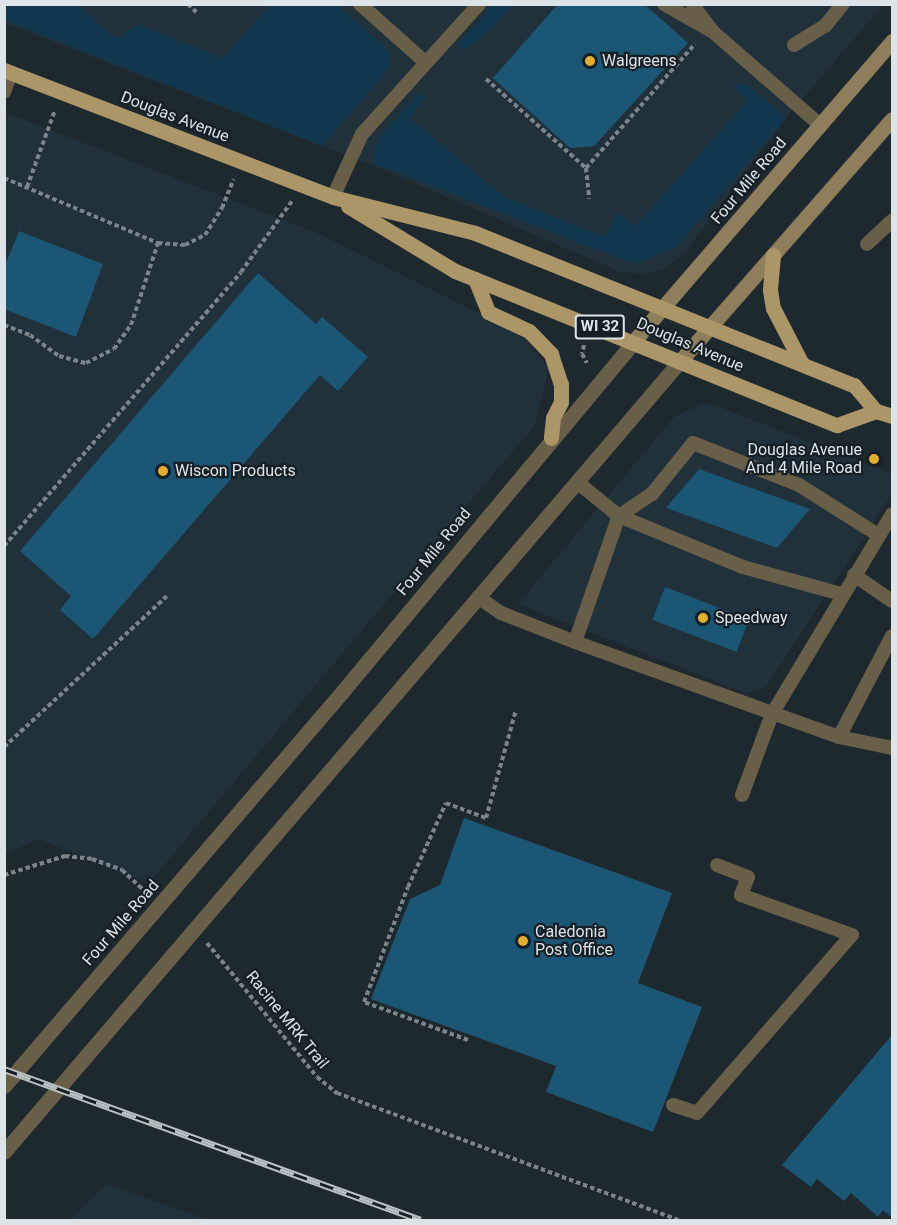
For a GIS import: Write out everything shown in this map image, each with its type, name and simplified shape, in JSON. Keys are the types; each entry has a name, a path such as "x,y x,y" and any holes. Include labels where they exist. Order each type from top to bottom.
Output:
{"main road":[{"name":"Four Mile Road","path":"634,340 892,41"},
{"name":"Douglas Avenue","path":"8,72 333,197 475,233 854,385 876,411 837,425 634,340 455,271 333,197"},
{"path":"681,360 892,119"},
{"path":"773,255 770,290 773,308 802,364"},
{"path":"475,279 488,312 529,331 551,354 561,384 561,402 553,418 551,438"},
{"path":"876,411 892,416"}],"street":[{"name":"Four Mile Road","path":"4,1086 161,903 634,340"},
{"path":"4,1152 681,360"}],"lane":[{"path":"360,4 425,62"},
{"path":"333,197 362,134 479,4"},
{"path":"664,4 712,31 820,125"},
{"path":"692,4 712,31"},
{"path":"794,45 825,26 843,4"},
{"path":"4,92 8,72"},
{"path":"867,244 892,221"},
{"path":"576,642 619,516 652,494 693,443 799,485 878,535"},
{"path":"577,482 619,516 743,567 842,594"},
{"path":"742,795 772,714 892,514"},
{"path":"854,575 892,600"},
{"path":"478,597 501,613 772,714 839,736 892,748"},
{"path":"839,736 892,636"},
{"path":"673,1105 697,1113 852,935 741,895 748,877 717,865"}],"path":[{"path":"188,4 197,13"},
{"path":"586,168 696,43 688,36"},
{"path":"486,79 586,168 589,199"},
{"path":"27,187 61,92"},
{"path":"4,178 158,243 184,245 205,235 222,208 241,161"},
{"path":"4,546 241,272 302,185"},
{"path":"4,325 30,335 59,356 86,363 114,349 131,325 158,243"},
{"path":"584,345 579,353 587,363"},
{"path":"4,747 168,595"},
{"path":"468,1040 364,1002 408,887 446,803 486,818 516,710"},
{"path":"4,875 65,856 92,859 122,870 161,903"},
{"name":"Racine MRK Trail","path":"193,931 217,951 317,1077 337,1093 678,1221"}],"shaded area":[{"path":"4,5 883,5 786,118 683,255 665,268 645,274 621,272 379,168 5,23"},
{"path":"4,5 78,5 114,37 120,38 137,24 223,58 271,5 337,5 390,52 391,67 322,146 5,20"},
{"path":"493,5 513,5 489,31 465,49 459,48 459,43"},
{"path":"739,83 749,86 786,118 676,247 635,264 372,163 379,137 420,92 425,97 410,118 504,197 606,237 616,213 636,226 748,101 734,86"},
{"path":"4,112 319,234 522,335 549,370 534,426 149,883 39,839 5,854"},
{"path":"702,404 714,405 892,474 891,495 766,687 746,693 518,604 675,416"},
{"path":"106,1184 210,1220 69,1220"}],"building":[{"name":"Walgreens","path":"558,4 644,4 688,43 594,146 570,148 493,78"},
{"path":"19,231 103,264 76,337 4,309 4,268"},
{"name":"Wiscon Products","path":"258,273 316,324 322,317 368,357 338,391 320,375 93,639 60,610 71,596 20,551"},
{"path":"699,469 810,509 777,548 666,508"},
{"path":"665,587 749,619 736,652 652,620"},
{"name":"Caledonia Post Office","path":"464,818 672,893 638,983 702,1007 653,1132 546,1092 556,1066 371,999 410,899 440,885"},
{"path":"892,1035 892,1218 883,1210 878,1217 851,1193 844,1201 817,1179 811,1187 782,1165"}],"railway":[{"path":"4,1069 420,1220"}],"place":[{"name":"Walgreens","path":"590,61"},
{"name":"Douglas Avenue And 4 Mile Road","path":"874,459"},
{"name":"Wiscon Products","path":"163,471"},
{"name":"Speedway","path":"703,618"},
{"name":"Caledonia Post Office","path":"523,941"}]}
